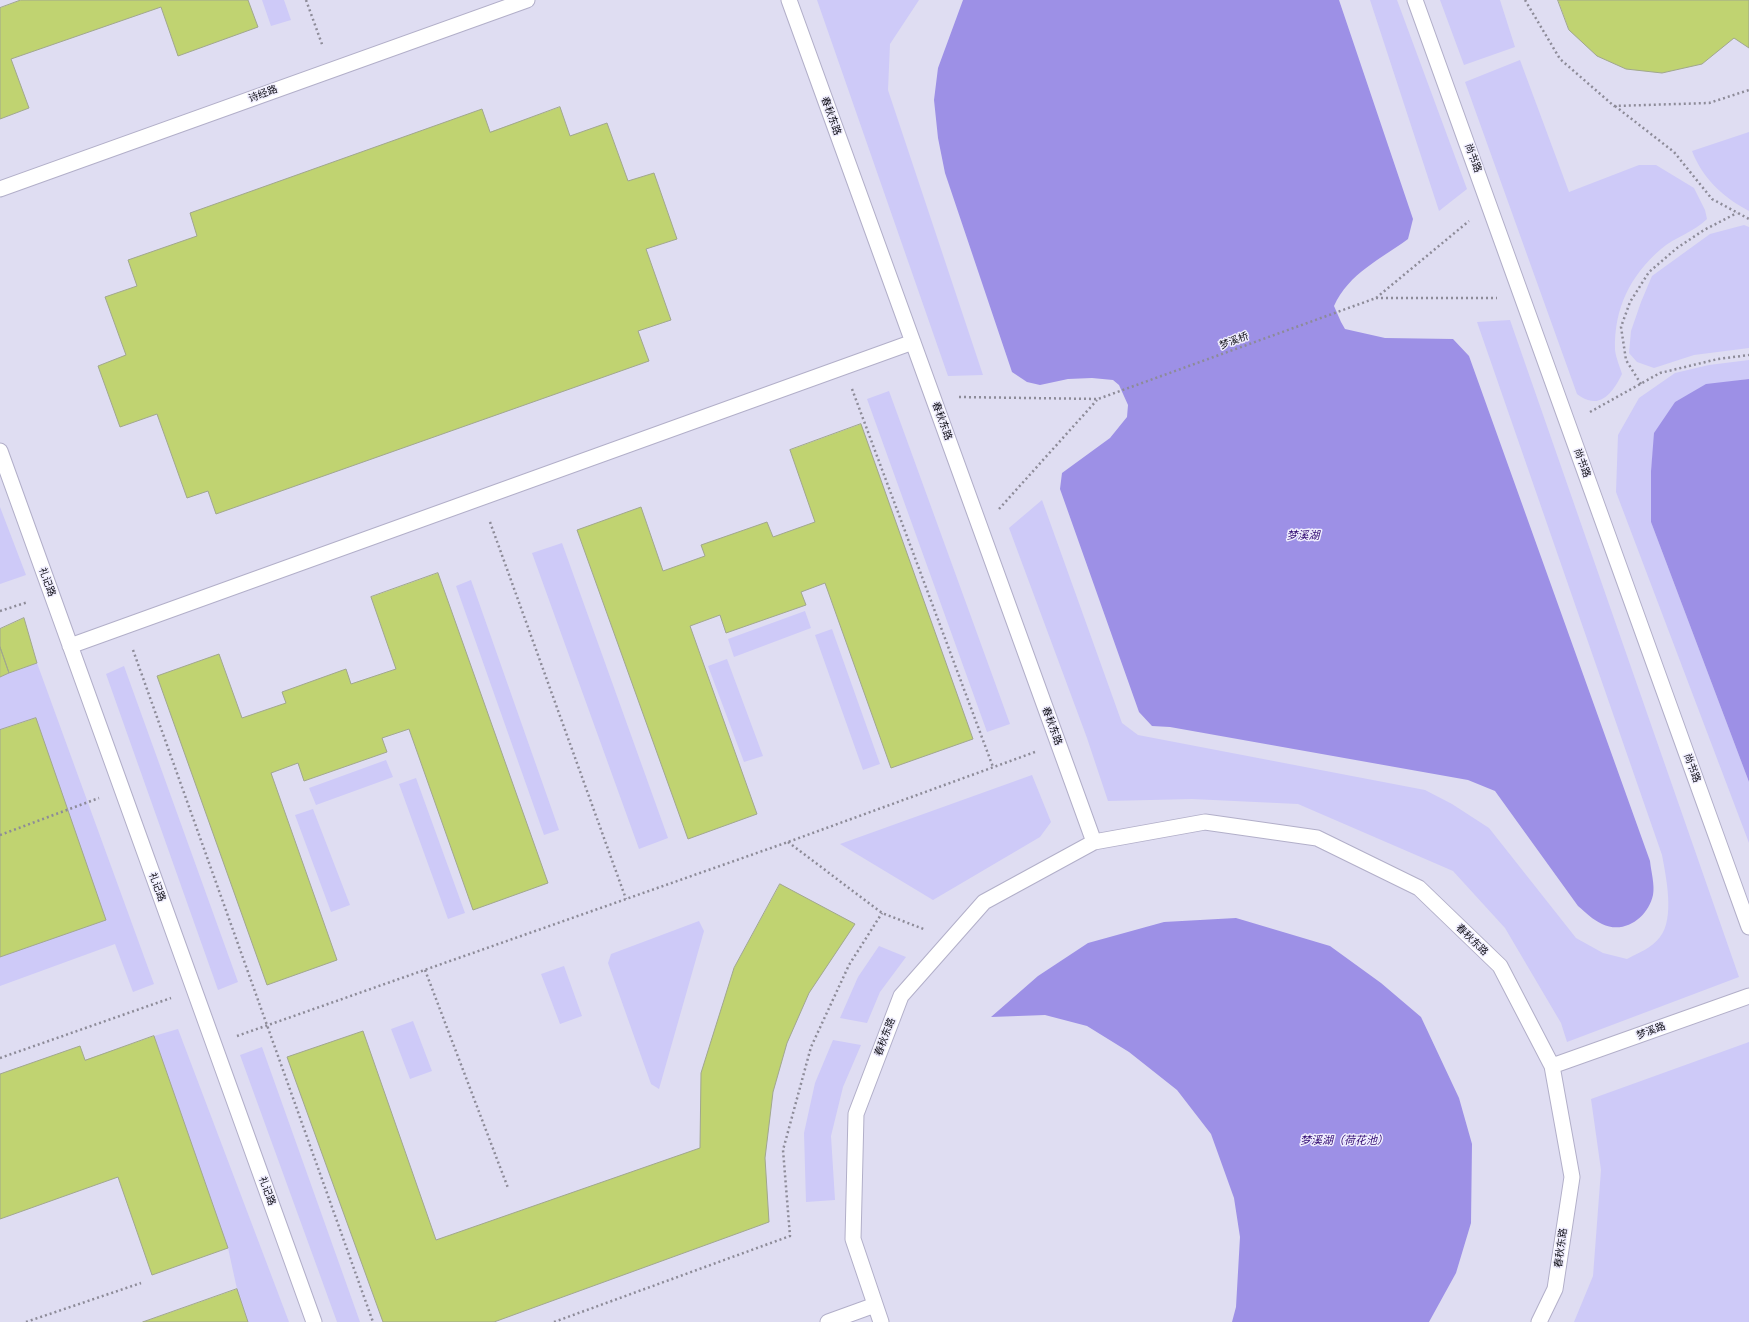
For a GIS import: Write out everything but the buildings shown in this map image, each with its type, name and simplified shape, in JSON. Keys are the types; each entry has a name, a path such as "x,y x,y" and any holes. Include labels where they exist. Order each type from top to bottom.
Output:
{"lane":[{"name":"诗经路","path":"0,189 527,0"},
{"name":"春秋东路","path":"789,0 1094,842"},
{"name":"尚书路","path":"1415,0 1749,927"},
{"path":"70,646 913,342"},
{"name":"礼记路","path":"0,451 314,1322"},
{"name":"春秋东路","path":"881,1322 853,1239 856,1114 901,996 984,902 1094,842 1205,822 1317,838 1419,888 1500,966 1552,1066 1572,1177 1555,1289 1539,1322"},
{"name":"梦溪路","path":"1552,1066 1749,996"},
{"path":"828,1322 876,1305"}],"path":[{"path":"306,0 332,70"},
{"path":"1525,0 1560,59 1614,106 1674,152 1712,199 1749,219"},
{"path":"1614,106 1709,103 1749,90"},
{"path":"1376,298 1489,205"},
{"path":"1641,384 1626,360 1621,327 1630,302 1650,272 1678,248 1704,230 1737,213"},
{"path":"1376,298 1523,299"},
{"name":"梦溪桥","path":"1098,399 1376,298"},
{"path":"1568,423 1614,401 1660,373 1718,359 1749,355"},
{"path":"844,367 993,767"},
{"path":"933,397 1098,399"},
{"path":"981,529 1098,399"},
{"path":"481,498 626,899"},
{"path":"0,611 52,594"},
{"path":"124,626 373,1322"},
{"path":"214,1044 788,842 1058,744"},
{"path":"0,835 122,790"},
{"path":"788,842 882,913 950,940"},
{"path":"554,1322 790,1236 783,1150 811,1047 849,965 882,913"},
{"path":"425,970 508,1188"},
{"path":"0,1058 194,990"},
{"path":"26,1322 141,1282"}],"shaded area":[{"path":"0,0 1749,0 1749,1322 0,1322"},
{"path":"262,0 284,0 291,20 271,26"},
{"path":"817,0 919,0 890,44 888,90 983,375 948,376"},
{"path":"1370,0 1397,0 1467,189 1439,211"},
{"path":"1440,0 1500,0 1515,47 1464,65"},
{"path":"1520,60 1569,192 1639,165 1656,165 1694,188 1705,210 1707,219 1702,224 1672,241 1650,259 1641,270 1626,294 1617,320 1615,335 1615,350 1622,374 1617,384 1609,394 1600,400 1588,400 1577,394 1465,82"},
{"path":"1749,132 1749,211 1722,193 1708,179 1692,151"},
{"path":"1744,225 1749,227 1749,348 1694,355 1654,368 1637,362 1629,353 1631,331 1652,276 1710,234"},
{"path":"1510,320 1739,977 1567,1042 1561,1023 1505,928 1453,871 1298,804 1192,799 1108,801 1087,738 1009,528 1042,500 1122,723 1138,735 1425,790 1452,804 1489,828 1576,938 1603,953 1627,959 1645,950 1657,941 1665,929 1668,897 1664,864 1477,322"},
{"path":"1749,360 1749,379 1706,385 1675,402 1655,433 1651,471 1651,522 1749,782 1749,843 1616,492 1618,435 1639,398 1675,373 1709,365"},
{"path":"889,391 1010,724 987,732 867,399"},
{"path":"0,507 26,575 0,584"},
{"path":"562,543 668,838 639,849 532,553"},
{"path":"471,580 559,830 544,835 456,586"},
{"path":"805,611 811,628 734,657 728,639"},
{"path":"832,629 880,764 863,770 815,635"},
{"path":"727,659 763,756 744,762 708,666"},
{"path":"37,663 154,984 133,992 115,944 0,986 0,677"},
{"path":"124,666 238,982 218,990 106,674"},
{"path":"386,760 393,777 316,805 309,788"},
{"path":"1032,775 1051,822 1040,837 933,900 840,844"},
{"path":"416,778 465,913 448,919 399,784"},
{"path":"313,809 350,905 331,912 295,815"},
{"path":"699,921 704,931 659,1089 651,1084 608,963 611,954"},
{"path":"879,946 906,957 880,992 867,1023 840,1018 858,977"},
{"path":"564,966 582,1016 560,1024 541,974"},
{"path":"413,1021 432,1071 410,1079 391,1029"},
{"path":"178,1029 289,1322 248,1322 237,1289 228,1248 154,1036"},
{"path":"833,1040 861,1045 843,1087 831,1136 835,1200 806,1202 804,1133 815,1083"},
{"path":"1749,1042 1749,1322 1574,1322 1593,1276 1601,1170 1591,1099"},
{"path":"262,1047 360,1322 337,1322 240,1055"}],"water":[{"name":"梦溪湖","path":"963,0 1339,0 1413,219 1408,239 1366,268 1348,284 1340,294 1334,306 1345,329 1385,338 1453,339 1469,356 1650,861 1653,895 1641,917 1627,925 1611,927 1602,924 1589,916 1578,906 1495,791 1468,780 1170,727 1152,726 1139,712 1060,489 1062,473 1110,438 1127,417 1128,405 1119,385 1113,380 1092,378 1068,379 1040,385 1027,382 1012,372 945,173 938,138 934,100 938,68"},
{"path":"1749,379 1749,782 1651,522 1651,471 1654,433 1675,402 1706,384"},
{"name":"梦溪湖（荷花池）","path":"1236,918 1330,946 1381,983 1421,1017 1459,1098 1472,1144 1471,1223 1456,1273 1429,1322 1232,1322 1236,1307 1240,1237 1234,1198 1211,1134 1177,1090 1129,1052 1087,1026 1045,1015 991,1017 1038,976 1088,943 1164,922"}]}
